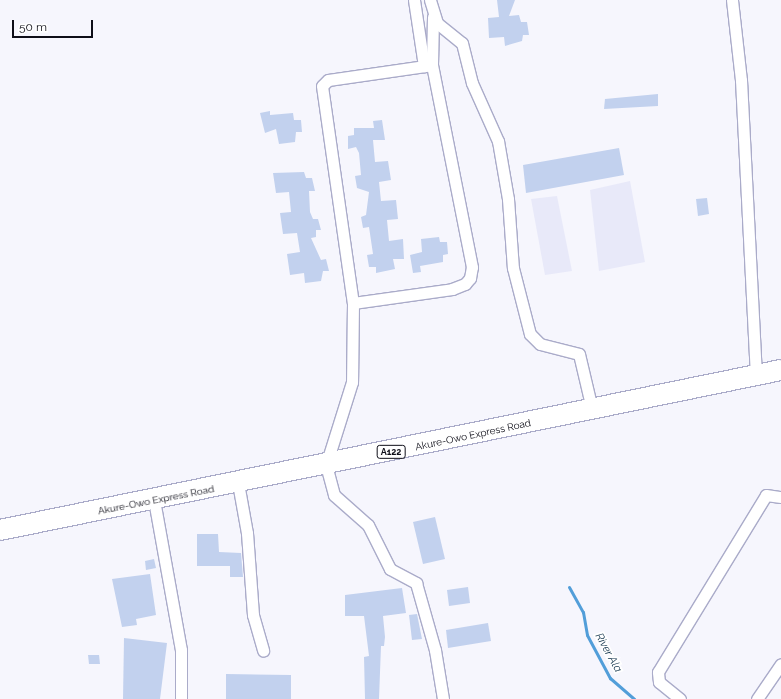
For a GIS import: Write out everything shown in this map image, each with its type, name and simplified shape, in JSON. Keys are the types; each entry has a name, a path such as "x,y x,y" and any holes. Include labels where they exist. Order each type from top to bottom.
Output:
{"highway":[{"name":"Akure-Owo Express Road","path":"0,530 326,466 781,370"}],"street":[{"path":"353,303 452,289 465,284 470,278 472,267 414,0"},
{"path":"428,66 433,17 430,0"},
{"path":"732,0 741,80 756,375"},
{"path":"433,17 462,43 472,83 498,141 508,198 513,268 530,334 540,344 579,354 592,409"},
{"path":"428,66 328,80 322,86 353,303 352,382 326,466 334,495 368,525 390,569 416,583 435,650 443,699"},
{"path":"238,483 247,533 253,615 263,651"},
{"path":"680,699 659,682 658,672 766,495 781,497"},
{"path":"154,500 181,650 181,699"},
{"path":"757,699 781,664"}],"shaded area":[{"path":"630,181 645,262 599,271 590,190"},
{"path":"557,196 572,271 545,275 531,199"}],"building":[{"path":"497,0 515,0 509,16 519,15 521,22 527,22 529,35 523,35 522,41 505,46 504,37 489,38 488,18 499,17"},
{"path":"658,94 658,106 604,109 605,99"},
{"path":"270,111 270,115 293,113 294,120 301,120 302,132 296,132 295,142 279,144 276,129 265,133 260,113"},
{"path":"382,120 385,140 373,140 375,162 388,161 391,180 379,182 381,201 396,200 398,219 387,220 389,241 403,239 404,259 393,259 395,269 376,273 376,267 369,267 367,255 373,254 369,227 363,228 361,217 366,215 369,192 357,188 355,176 361,175 359,153 356,147 348,149 348,136 354,135 354,128 374,128 373,121"},
{"path":"619,148 624,175 526,193 523,165"},
{"path":"304,172 306,178 312,178 315,191 309,191 310,212 313,219 318,219 321,230 316,230 316,237 311,238 321,260 326,259 329,271 323,271 321,281 305,283 304,273 290,275 287,254 300,252 297,233 283,234 280,213 291,212 289,192 276,193 273,173"},
{"path":"707,198 709,214 698,216 696,199"},
{"path":"439,237 440,242 447,242 448,254 443,255 443,262 420,266 421,272 413,273 410,255 422,252 421,239"},
{"path":"435,517 445,559 423,564 413,522"},
{"path":"197,534 218,534 219,552 241,553 243,577 230,577 230,566 197,566"},
{"path":"154,559 156,568 146,570 145,561"},
{"path":"150,574 156,615 136,619 137,625 122,627 112,579"},
{"path":"468,587 470,603 449,606 447,590"},
{"path":"402,588 406,613 383,616 385,637 384,646 381,646 379,699 365,699 364,657 369,656 364,616 345,616 345,595"},
{"path":"417,614 422,639 412,640 409,615"},
{"path":"488,623 491,641 448,648 446,630"},
{"path":"124,638 167,643 160,699 123,699"},
{"path":"88,655 99,655 100,664 89,664"},
{"path":"226,674 291,675 291,699 226,699"}],"waterway":[{"name":"River Ala","path":"569,587 583,612 587,635 610,678 634,699"}]}
